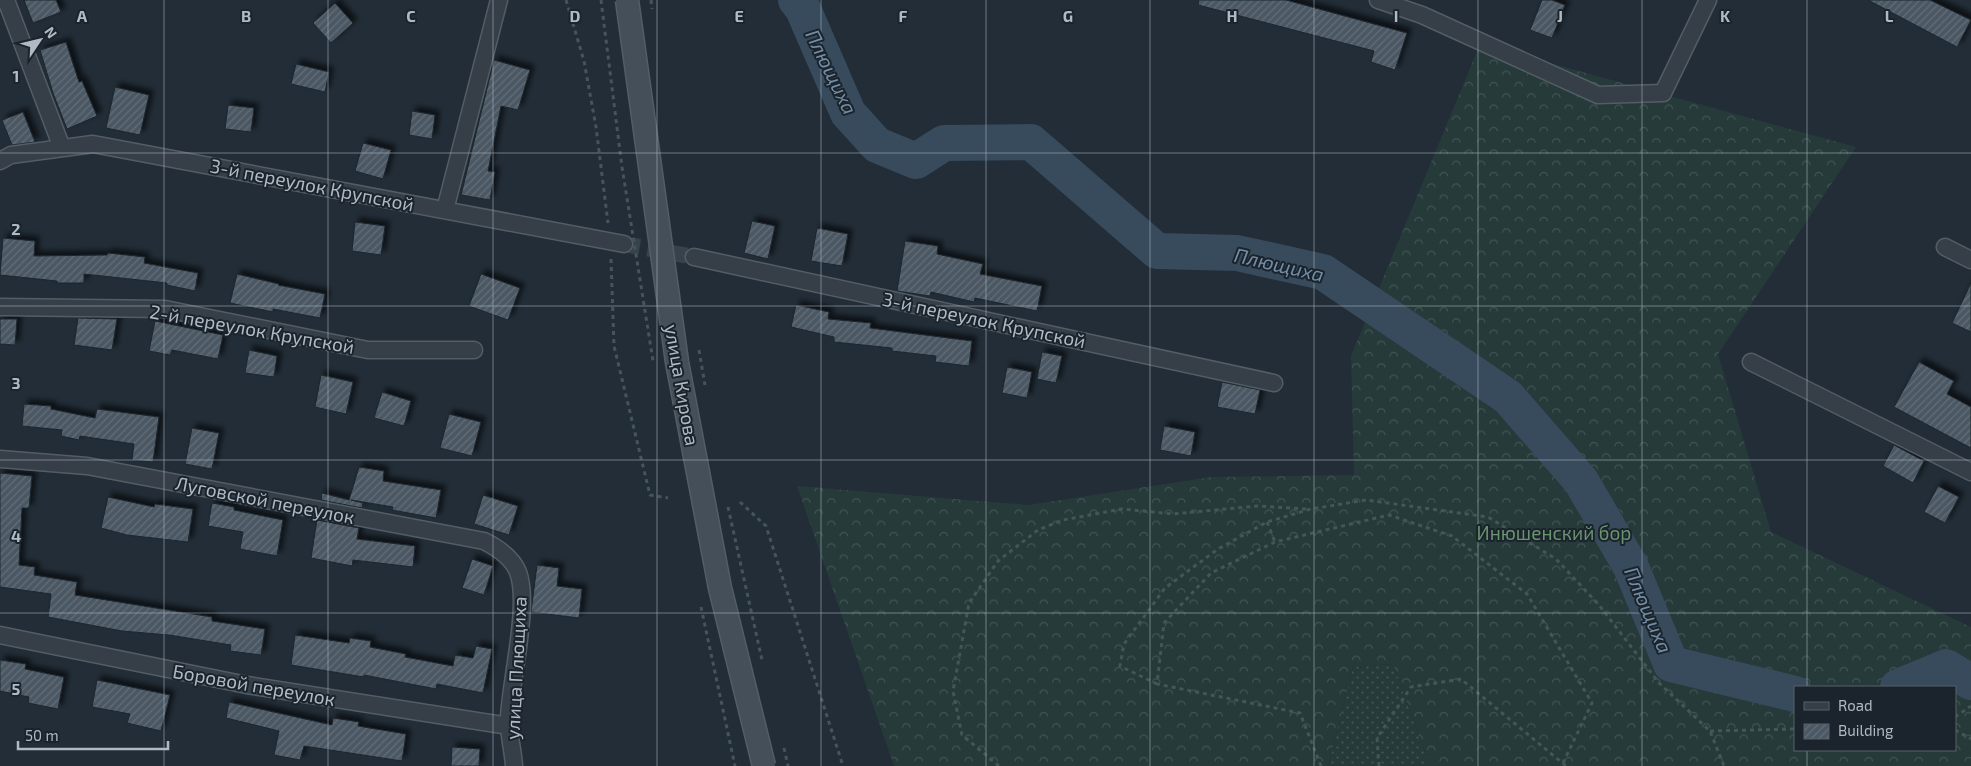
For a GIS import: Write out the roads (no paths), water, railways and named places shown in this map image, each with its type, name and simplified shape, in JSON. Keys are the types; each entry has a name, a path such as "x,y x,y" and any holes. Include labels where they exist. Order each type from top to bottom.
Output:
{"main road":[{"name":"улица Кирова","path":"627,0 677,362 720,588 764,766"}],"street":[{"path":"6,0 62,148"},
{"path":"445,210 499,0"},
{"path":"1378,0 1422,15 1598,95 1663,92 1708,0"},
{"name":"3-й переулок Крупской","path":"0,161 11,155 94,144 617,243"},
{"path":"1945,247 1971,260"},
{"name":"3-й переулок Крупской","path":"694,257 1274,383"},
{"name":"2-й переулок Крупской","path":"0,307 165,309 368,350 474,350"},
{"path":"1751,362 1971,472"},
{"name":"Луговской переулок","path":"0,459 87,466 484,542 505,554 518,571"},
{"name":"улица Плющиха","path":"514,766 509,726 521,606 518,571"},
{"name":"Боровой переулок","path":"0,636 247,685 509,726"}],"waterway":[{"name":"Плющиха","path":"796,0 803,9 848,113 877,145 916,161 944,143 1031,142 1157,251 1237,253 1323,272 1508,397 1581,481 1631,567 1671,664 1794,694"},
{"name":"Плющиха","path":"1900,686 1946,667 1971,682"}],"tunnel":[{"path":"624,244 694,257"}],"park label":[{"name":"Инюшенский бор","path":"1554,533"}]}
